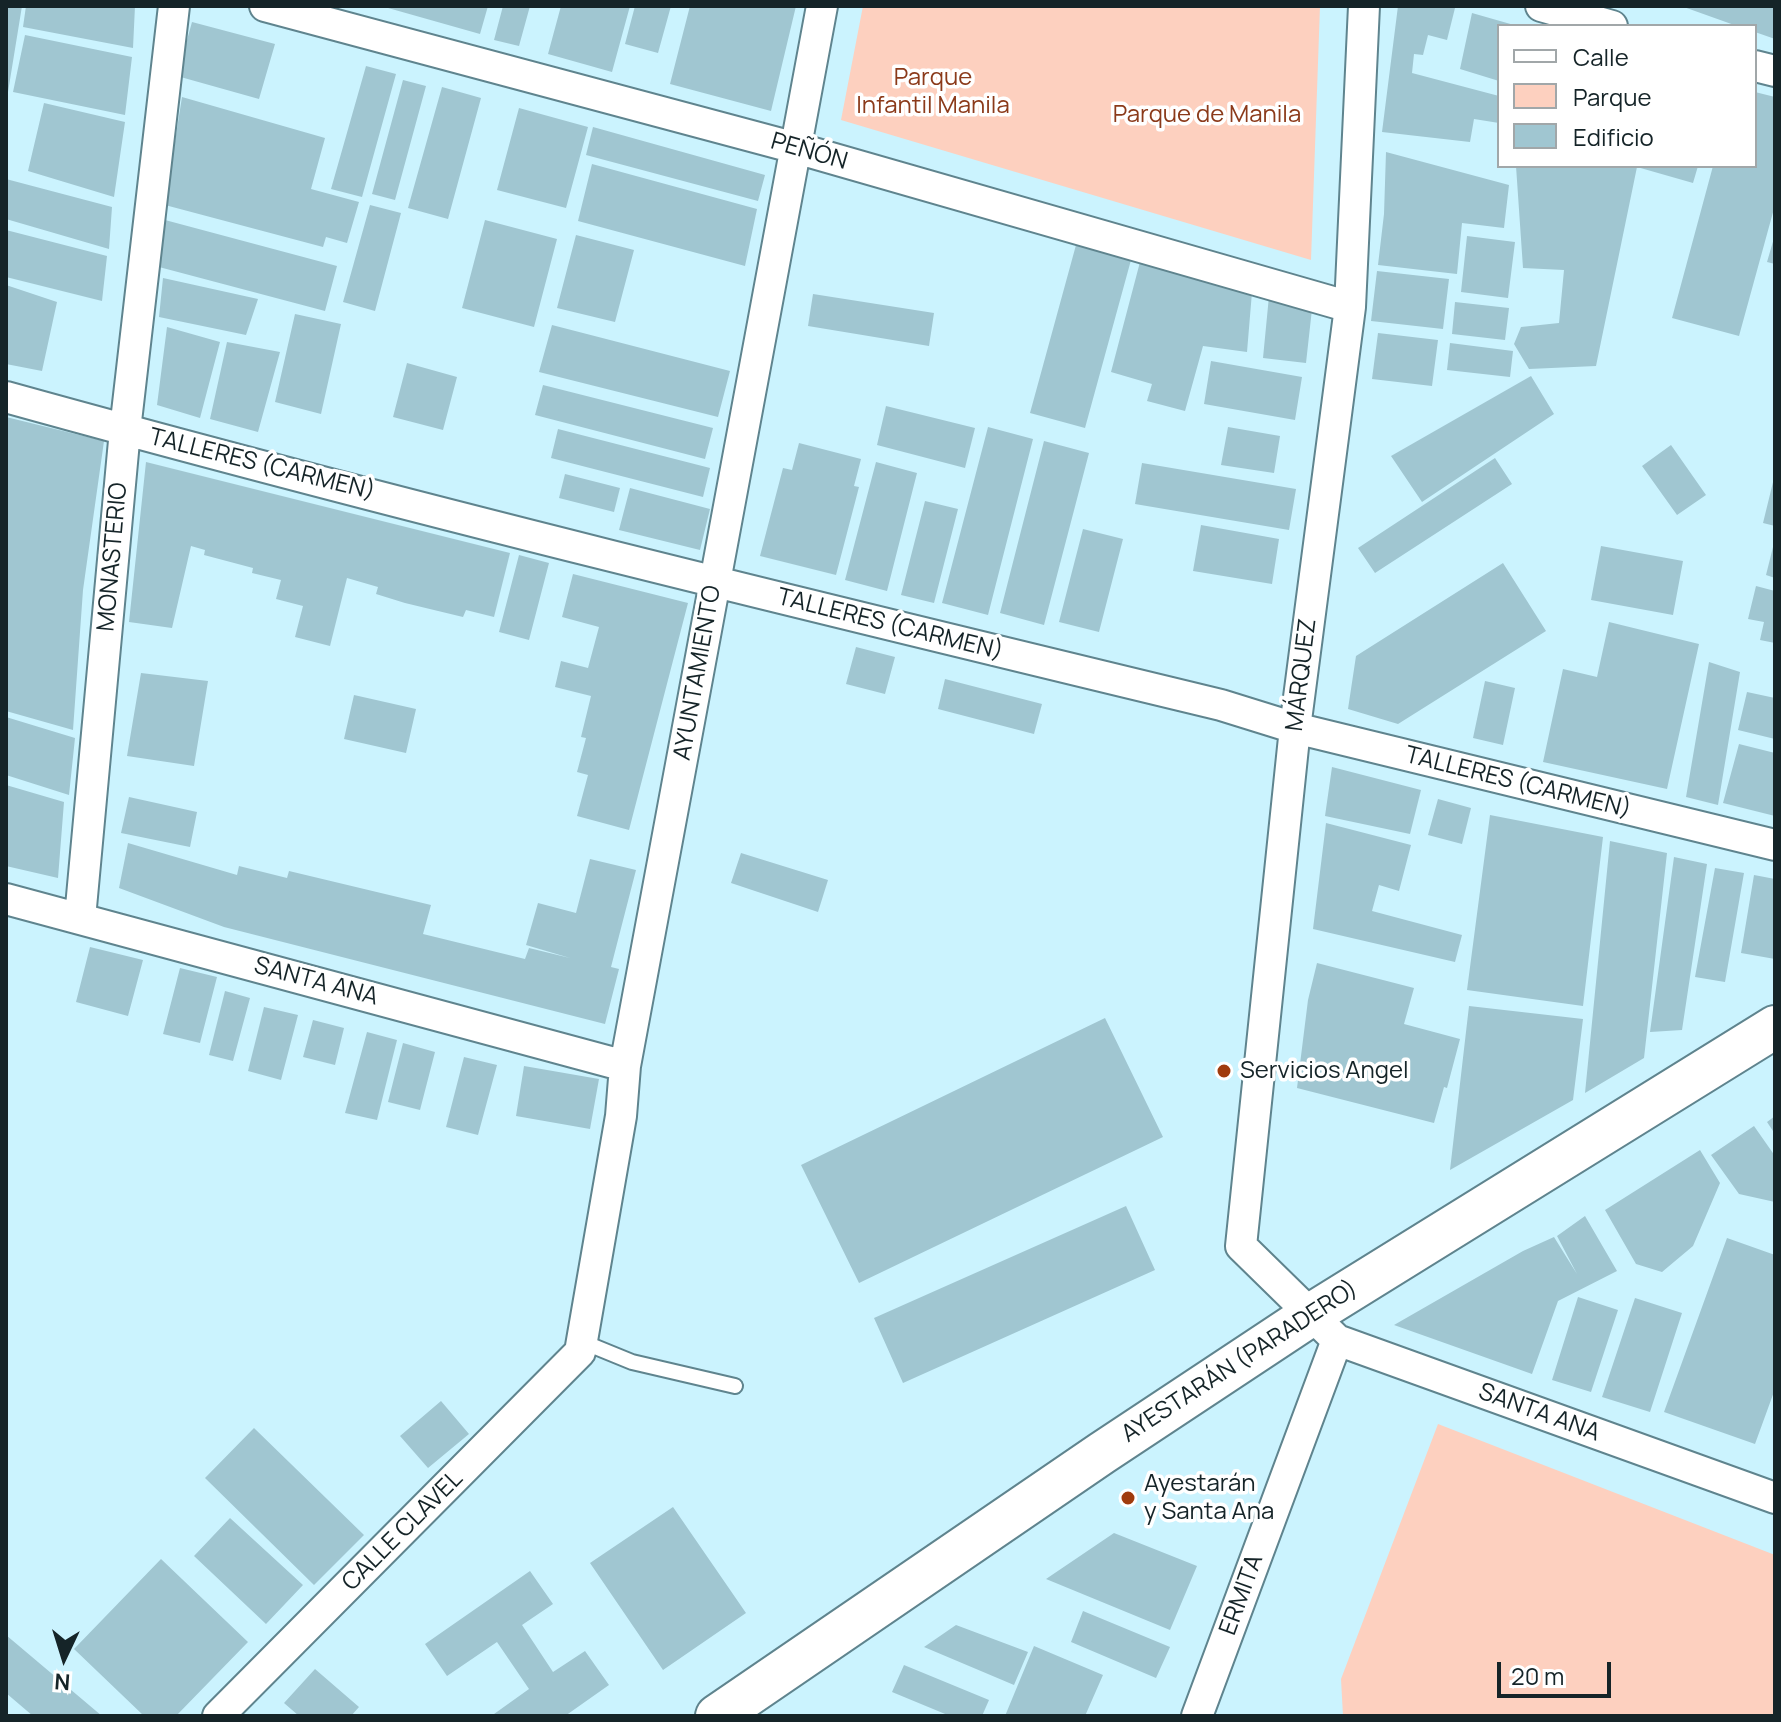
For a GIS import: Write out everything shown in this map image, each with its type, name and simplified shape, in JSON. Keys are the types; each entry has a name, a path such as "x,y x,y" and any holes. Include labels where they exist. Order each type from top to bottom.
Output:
{"main road":[{"name":"AYESTARÁN (PARADERO)","path":"717,1716 1102,1453 1324,1327 1775,1027"}],"street":[{"name":"MONASTERIO","path":"80,918 125,430 174,6"},
{"name":"PEÑÓN","path":"265,6 796,148 1350,307"},
{"name":"AYUNTAMIENTO","path":"583,1342 621,1116 625,1066 822,6"},
{"name":"MÁRQUEZ","path":"1324,1327 1241,1246 1295,728 1350,307 1364,6"},
{"path":"1541,6 1605,24"},
{"name":"TALLERES (CARMEN)","path":"6,397 715,582 1221,705 1295,728 1775,845"},
{"name":"SANTA ANA","path":"6,899 625,1066"},
{"name":"SANTA ANA","path":"1324,1327 1775,1498"},
{"name":"ERMITA","path":"1197,1716 1324,1327"},
{"name":"CALLE CLAVEL","path":"218,1716 572,1361 580,1352 583,1342"}],"lane":[{"path":"583,1342 632,1362 735,1386"}],"green space":[{"name":"Parque de Manila","path":"863,6 1320,6 1311,260 841,120"},
{"path":"1438,1424 1775,1555 1775,1716 1343,1716 1341,1679"}],"building":[{"path":"6,6 22,6 8,92 6,91"},
{"path":"26,6 135,6 133,48 23,27"},
{"path":"381,6 488,6 480,34"},
{"path":"503,6 530,6 519,46 494,40"},
{"path":"561,6 630,6 612,72 548,54"},
{"path":"635,6 671,6 658,53 625,44"},
{"path":"690,6 796,6 771,111 670,84"},
{"path":"1398,6 1455,8 1447,40 1428,35 1423,55 1414,54 1412,73 1497,95 1497,123 1474,119 1470,142 1382,132"},
{"path":"1681,6 1775,6 1775,39 1757,33 1757,24 1731,24"},
{"path":"1472,13 1510,24 1497,24 1497,80 1460,69"},
{"path":"192,22 275,44 259,99 177,76"},
{"path":"25,35 132,57 125,115 13,92"},
{"path":"366,66 396,74 362,197 331,189"},
{"path":"403,80 426,86 395,200 372,194"},
{"path":"442,87 481,98 448,219 408,208"},
{"path":"1757,92 1775,97 1775,205 1739,336 1672,318 1712,168 1757,168"},
{"path":"182,97 325,138 311,189 359,202 347,243 326,237 323,247 165,205"},
{"path":"44,103 125,122 114,197 28,171"},
{"path":"519,108 588,127 566,208 497,190"},
{"path":"593,127 765,175 758,201 586,155"},
{"path":"1386,152 1509,185 1504,228 1462,223 1457,274 1378,265"},
{"path":"592,164 757,209 745,266 578,221"},
{"path":"1516,168 1637,168 1596,366 1529,369 1514,344 1521,327 1559,323 1564,270 1523,268"},
{"path":"1640,168 1697,168 1693,183"},
{"path":"6,179 112,207 109,249 6,219"},
{"path":"370,205 401,213 375,311 343,302"},
{"path":"165,220 337,266 325,311 159,267"},
{"path":"485,220 557,239 534,327 462,308"},
{"path":"6,230 107,256 102,301 6,277"},
{"path":"576,235 634,250 615,322 557,308"},
{"path":"1467,236 1515,242 1508,298 1461,292"},
{"path":"1775,238 1775,264 1767,262"},
{"path":"1076,245 1131,260 1085,428 1030,413"},
{"path":"1140,262 1252,292 1247,352 1203,346 1185,411 1147,401 1152,384 1111,372"},
{"path":"1377,271 1449,279 1443,329 1371,321"},
{"path":"163,278 258,299 246,335 159,317"},
{"path":"6,285 57,302 42,371 6,364"},
{"path":"813,294 934,313 929,346 808,326"},
{"path":"1269,296 1312,309 1306,363 1263,358"},
{"path":"1455,302 1509,308 1505,340 1452,334"},
{"path":"295,314 341,324 321,414 275,402"},
{"path":"552,325 730,371 718,417 539,372"},
{"path":"167,327 220,342 200,418 157,405"},
{"path":"1378,333 1438,340 1432,386 1372,379"},
{"path":"227,342 280,352 258,432 210,419"},
{"path":"1450,343 1513,351 1510,377 1447,370"},
{"path":"1211,361 1302,377 1295,420 1204,404"},
{"path":"407,363 457,377 443,430 393,417"},
{"path":"1531,376 1554,414 1422,502 1391,456"},
{"path":"543,385 713,428 705,459 535,415"},
{"path":"886,406 975,428 965,468 877,445"},
{"path":"6,417 104,441 83,590 73,730 6,711"},
{"path":"988,427 1033,439 988,615 942,603"},
{"path":"1228,427 1280,436 1274,473 1221,465"},
{"path":"558,429 710,468 703,497 551,458"},
{"path":"1044,441 1089,453 1044,625 1000,613"},
{"path":"799,443 861,459 854,486 859,487 836,575 760,556 783,468 792,470"},
{"path":"1671,445 1706,495 1677,515 1642,466"},
{"path":"1495,458 1512,484 1375,573 1358,548"},
{"path":"146,462 510,553 494,617 466,610 463,617 405,603 376,594 378,587 347,578 330,646 295,637 303,606 276,599 281,580 252,573 253,568 204,555 205,550 191,546 172,628 129,622"},
{"path":"876,462 917,473 887,591 845,580"},
{"path":"1142,463 1296,489 1289,530 1135,504"},
{"path":"565,474 620,488 614,512 559,498"},
{"path":"1775,479 1775,526 1763,523"},
{"path":"630,488 710,509 700,550 619,530"},
{"path":"925,501 958,509 934,603 901,595"},
{"path":"1201,525 1279,539 1272,584 1193,571"},
{"path":"1083,529 1123,539 1099,632 1059,622"},
{"path":"1775,543 1775,578 1766,575"},
{"path":"1601,546 1683,561 1673,615 1591,600"},
{"path":"519,555 549,563 529,640 499,632"},
{"path":"1503,563 1546,631 1398,724 1348,709 1356,656"},
{"path":"573,574 688,603 629,830 577,816 588,775 577,772 586,738 581,737 591,696 555,687 561,661 588,668 599,627 562,617"},
{"path":"1756,586 1775,591 1775,643 1760,640 1764,622 1748,619"},
{"path":"1609,622 1699,644 1667,789 1543,762 1563,669 1597,677"},
{"path":"856,647 895,657 885,694 846,684"},
{"path":"1709,662 1740,672 1718,805 1686,797"},
{"path":"141,673 208,681 194,766 127,756"},
{"path":"945,679 1042,704 1034,734 938,709"},
{"path":"1485,681 1515,688 1503,745 1473,738"},
{"path":"1747,692 1775,698 1775,739 1738,730"},
{"path":"354,695 416,709 406,753 344,739"},
{"path":"6,717 75,738 69,795 6,775"},
{"path":"1739,744 1775,753 1775,816 1723,803"},
{"path":"1332,767 1421,790 1410,834 1325,816"},
{"path":"6,785 64,802 58,878 6,866"},
{"path":"129,797 197,812 190,847 121,833"},
{"path":"1438,799 1471,808 1462,844 1428,835"},
{"path":"1490,815 1603,837 1583,1006 1467,990"},
{"path":"1326,823 1411,845 1399,891 1379,885 1372,911 1462,935 1455,962 1313,929"},
{"path":"1610,841 1667,853 1644,1058 1585,1093"},
{"path":"128,843 237,875 239,866 287,878 289,871 431,905 423,934 525,959 529,948 570,958 526,945 538,903 576,913 590,859 636,870 611,967 619,969 605,1024 224,927 119,888"},
{"path":"741,853 828,880 818,912 731,883"},
{"path":"1674,857 1707,864 1682,1030 1650,1032"},
{"path":"1715,868 1744,873 1725,982 1695,977"},
{"path":"1754,875 1775,879 1775,959 1741,953"},
{"path":"90,947 143,960 128,1016 76,1002"},
{"path":"1317,963 1414,988 1404,1024 1460,1039 1434,1123 1297,1088 1308,1000"},
{"path":"180,968 217,977 200,1043 163,1034"},
{"path":"225,991 250,998 233,1061 209,1055"},
{"path":"1469,1006 1583,1019 1573,1100 1450,1170"},
{"path":"264,1007 298,1015 281,1080 248,1071"},
{"path":"1105,1018 1163,1137 859,1283 801,1165"},
{"path":"313,1020 344,1028 335,1065 303,1057"},
{"path":"367,1032 397,1040 377,1120 345,1113"},
{"path":"403,1043 435,1052 420,1110 388,1102"},
{"path":"464,1057 497,1065 478,1135 446,1127"},
{"path":"524,1066 599,1079 590,1129 516,1116"},
{"path":"1775,1116 1775,1134 1767,1122"},
{"path":"1754,1126 1775,1156 1775,1202 1739,1194 1711,1155"},
{"path":"1700,1150 1720,1183 1693,1246 1662,1272 1636,1264 1605,1210"},
{"path":"1126,1206 1155,1270 903,1383 874,1318"},
{"path":"1585,1216 1617,1271 1558,1301 1532,1374 1394,1325 1523,1251 1554,1237 1577,1274 1557,1236"},
{"path":"1727,1238 1775,1255 1775,1389 1755,1444 1664,1412"},
{"path":"1578,1297 1618,1310 1591,1392 1552,1380"},
{"path":"1635,1298 1682,1313 1650,1412 1602,1397"},
{"path":"441,1401 469,1434 428,1468 400,1436"},
{"path":"254,1428 364,1535 314,1585 205,1478"},
{"path":"673,1507 746,1613 663,1670 590,1563"},
{"path":"230,1518 303,1585 266,1624 194,1556"},
{"path":"1114,1533 1197,1566 1170,1630 1046,1579"},
{"path":"161,1559 248,1642 176,1716 144,1716 74,1649"},
{"path":"530,1571 553,1604 522,1625 553,1672 585,1651 609,1685 565,1716 495,1716 529,1689 497,1642 447,1676 425,1644"},
{"path":"1083,1611 1170,1647 1156,1678 1071,1642"},
{"path":"956,1625 1028,1652 1014,1685 924,1647"},
{"path":"6,1635 102,1716 33,1716 6,1693"},
{"path":"1034,1646 1103,1675 1085,1716 1005,1716"},
{"path":"904,1665 989,1700 982,1716 950,1716 892,1692"},
{"path":"315,1669 359,1707 351,1716 299,1716 284,1703"}],"place":[{"name":"Servicios Angel","path":"1224,1071"},
{"name":"Ayestarán y Santa Ana","path":"1128,1498"}],"park label":[{"name":"Parque Infantil Manila","path":"933,92"}]}
